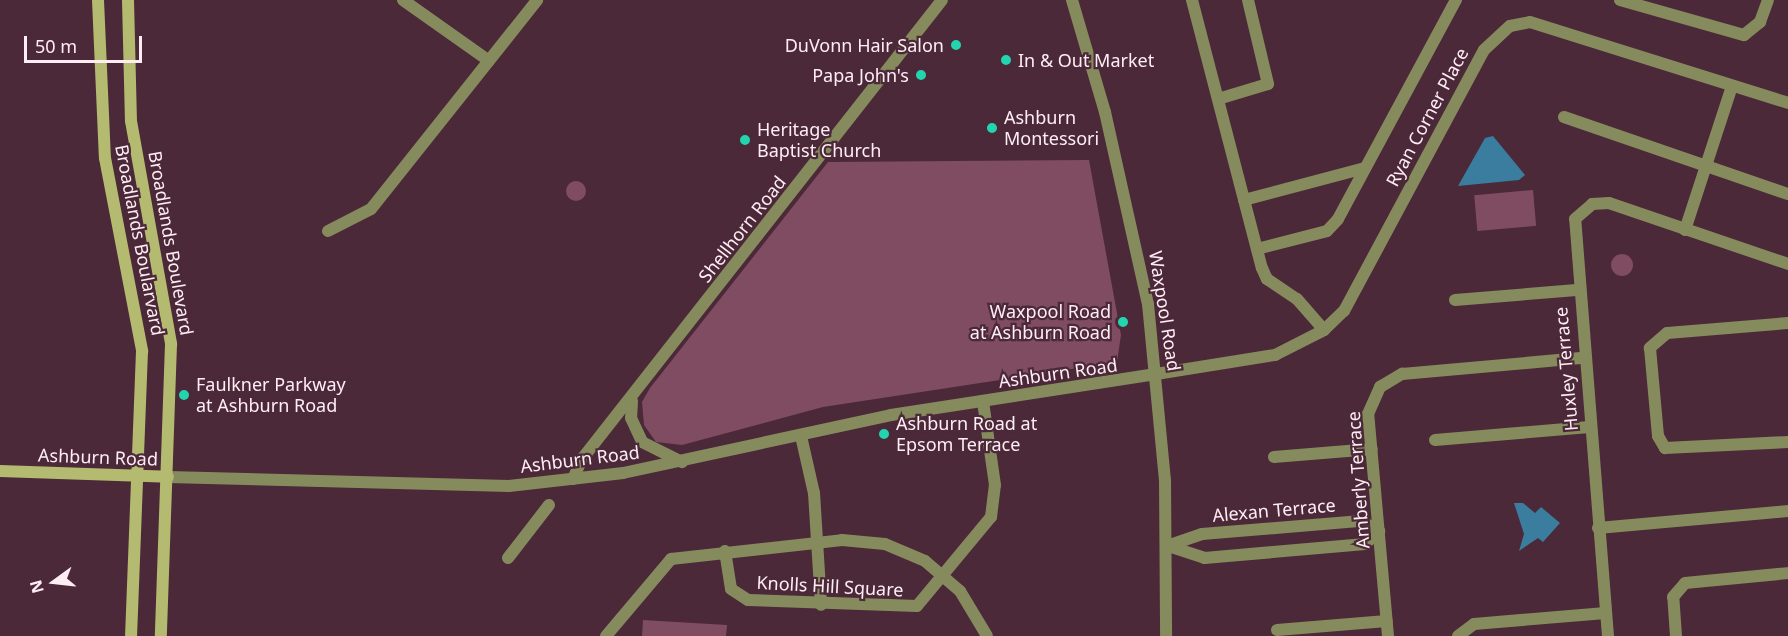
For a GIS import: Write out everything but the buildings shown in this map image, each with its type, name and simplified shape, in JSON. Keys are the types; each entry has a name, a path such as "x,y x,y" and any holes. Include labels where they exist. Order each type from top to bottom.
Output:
{"main road":[{"name":"Broadlands Boularvard","path":"98,0 100,119 142,351 138,477"},
{"name":"Broadlands Boulevard","path":"128,0 131,121 171,344 161,636"},
{"name":"Ashburn Road","path":"0,471 168,477"},
{"path":"131,636 138,477"}],"street":[{"path":"403,0 489,61"},
{"path":"328,231 371,209 537,0"},
{"name":"Shellhorn Road","path":"573,479 582,459 632,401 942,0"},
{"name":"Waxpool Road","path":"1072,0 1133,228 1156,374 1167,546 1166,636"},
{"path":"1192,0 1257,249 1267,279 1297,299 1324,330"},
{"path":"1218,99 1268,84 1248,0"},
{"path":"1257,249 1327,231 1365,168 1456,0"},
{"path":"1620,0 1744,35 1760,22 1768,0"},
{"name":"Ryan Corner Place","path":"1156,374 1275,355 1324,330 1344,311 1498,31 1530,22 1788,103"},
{"path":"1732,86 1685,230 1788,264"},
{"path":"1564,117 1788,194"},
{"path":"1244,200 1365,168"},
{"name":"Huxley Terrace","path":"1608,636 1572,230 1587,206 1610,203 1685,230"},
{"path":"1455,300 1577,290"},
{"path":"1788,323 1667,333 1650,348 1658,436 1665,448 1788,442"},
{"name":"Amberly Terrace","path":"1388,636 1371,449 1371,400 1390,378 1583,358"},
{"name":"Ashburn Road","path":"168,477 467,487 573,479 683,463 801,436 983,402 1156,374"},
{"path":"632,401 632,418 642,442 683,463"},
{"name":"Knolls Hill Square","path":"725,551 728,579 738,597 821,605 912,608 945,575 986,526 994,506 983,402"},
{"path":"1435,440 1589,427"},
{"path":"801,436 820,541 821,605"},
{"path":"1274,457 1371,449"},
{"path":"508,558 549,505"},
{"path":"1598,528 1788,511"},
{"name":"Alexan Terrace","path":"1167,546 1202,534 1361,521 1379,531"},
{"path":"1167,546 1205,558 1365,544 1379,531"},
{"path":"606,636 662,566 684,555 820,541 885,544 945,575 969,601 987,636"},
{"path":"1676,636 1673,597 1684,583 1788,573"},
{"path":"1458,636 1474,624 1606,613"},
{"path":"1277,630 1387,621"}],"shaded area":[{"path":"1089,160 1121,335 1117,362 823,407 682,445 656,442 644,425 642,402 650,388 828,162"},
{"path":"576,181 583,184 586,191 583,198 576,201 569,198 566,191 569,184"},
{"path":"1533,190 1536,226 1477,231 1474,195"},
{"path":"1622,254 1630,257 1633,265 1630,273 1622,276 1614,273 1611,265 1614,257"},
{"path":"643,620 727,625 726,636 642,636"}],"water":[{"path":"1493,136 1525,175 1519,180 1458,186 1485,138"},
{"path":"1514,503 1523,503 1535,513 1541,507 1560,523 1543,542 1538,538 1519,551 1524,534"}],"place":[{"name":"DuVonn Hair Salon","path":"956,45"},
{"name":"In & Out Market","path":"1006,60"},
{"name":"Papa John's","path":"921,75"},
{"name":"Ashburn Montessori","path":"992,128"},
{"name":"Heritage Baptist Church","path":"745,140"},
{"name":"Waxpool Road at Ashburn Road","path":"1123,322"},
{"name":"Faulkner Parkway at Ashburn Road","path":"184,395"},
{"name":"Ashburn Road at Epsom Terrace","path":"884,434"}]}
